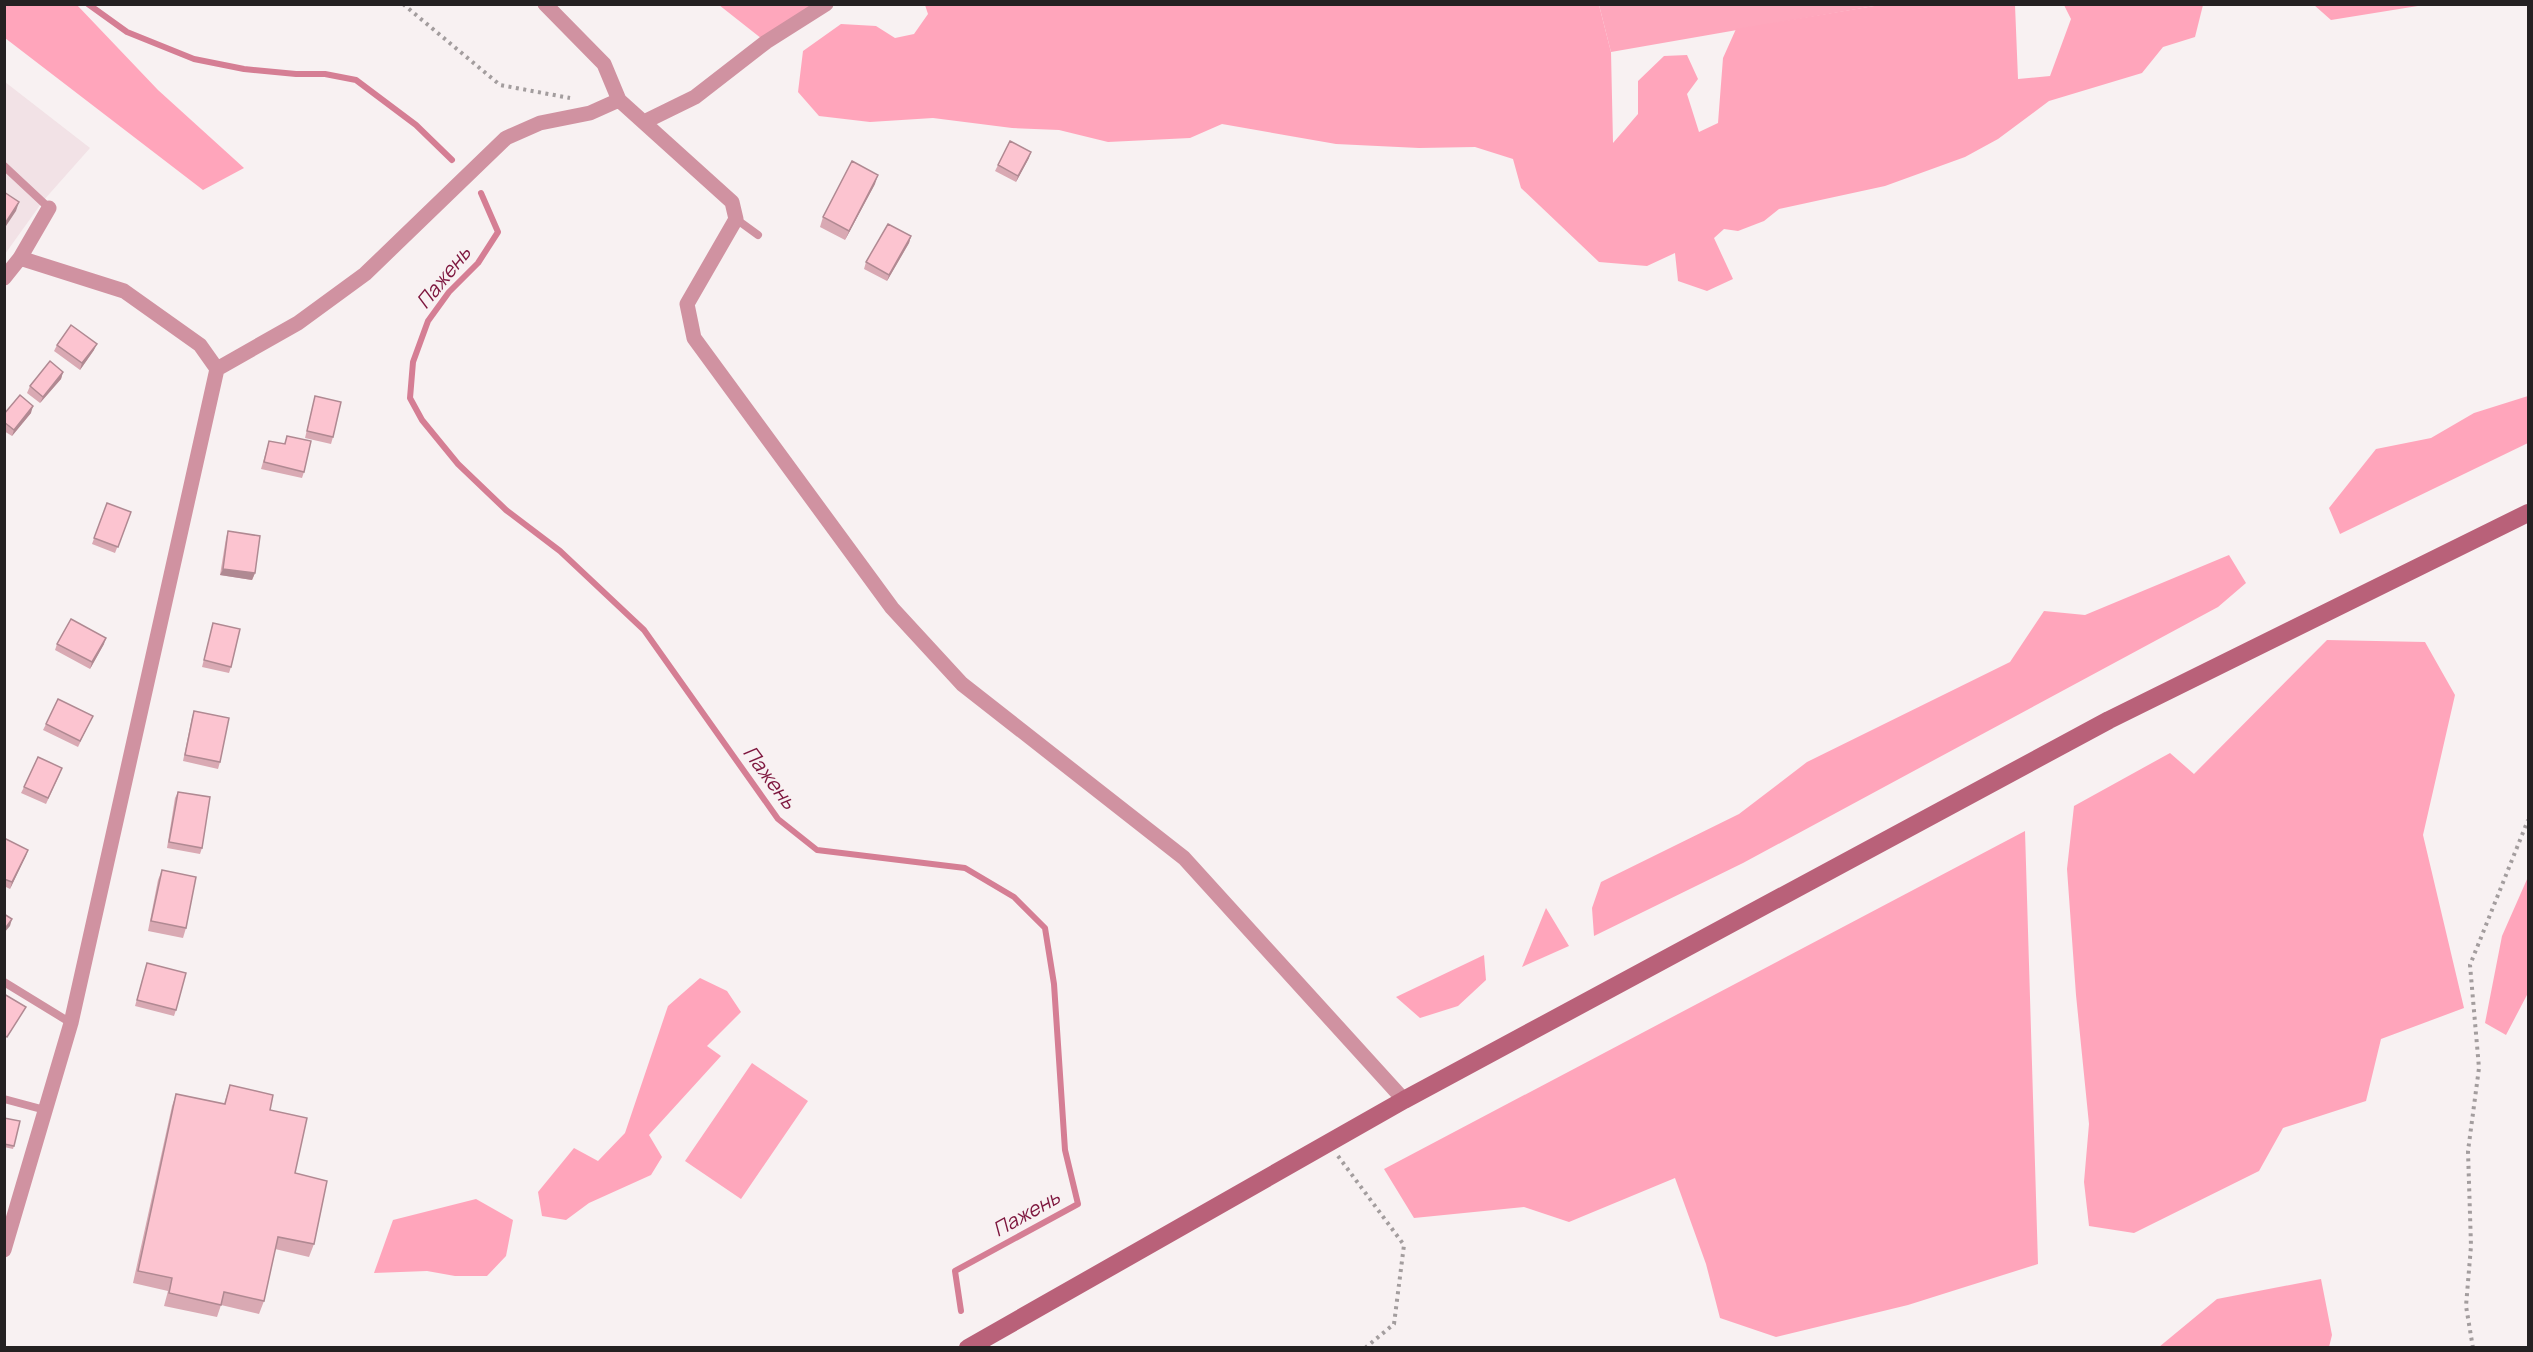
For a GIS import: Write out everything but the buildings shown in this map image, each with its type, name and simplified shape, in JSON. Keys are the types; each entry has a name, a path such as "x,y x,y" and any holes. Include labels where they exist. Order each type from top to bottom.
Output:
{"street":[{"path":"545,4 604,64 619,100 732,202 736,219 687,304 694,338 892,608 962,684 1184,858 1404,1100"},
{"path":"645,122 695,97 766,42 826,4"},
{"path":"4,1250 71,1023 217,369 298,323 365,274 506,138 540,123 590,113 619,100"},
{"path":"4,278 20,258 49,208"},
{"path":"20,258 124,291 200,345 217,369"},
{"path":"968,1347 1404,1100 2109,720 2529,513"}],"lane":[{"path":"4,166 49,208"},
{"path":"736,219 758,235"},
{"path":"4,982 71,1023"},
{"path":"4,1099 45,1110"}],"path":[{"path":"404,4 500,85 579,99"},
{"path":"2473,1347 2466,1306 2471,1246 2468,1151 2479,1068 2470,965 2529,820"},
{"path":"1329,1143 1404,1245 1394,1324 1365,1347"}],"shaded area":[{"path":"4,5 77,5 158,90 244,168 203,190 5,38"},
{"path":"719,5 826,5 766,42"},
{"path":"925,5 1599,5 1611,52 1613,143 1638,114 1638,81 1664,56 1687,55 1698,79 1687,94 1699,132 1718,123 1723,58 1736,29 1880,5 2015,5 2018,79 2050,76 2071,19 2064,5 2203,5 2195,37 2163,47 2142,73 2049,101 1998,139 1965,157 1885,186 1779,209 1764,221 1738,231 1724,229 1714,238 1733,279 1707,291 1678,281 1675,253 1647,266 1599,262 1521,188 1513,159 1475,147 1419,148 1336,144 1222,124 1190,138 1108,142 1059,130 1012,128 933,118 870,122 819,116 798,92 803,51 841,24 876,26 895,38 914,34 928,14"},
{"path":"1599,5 1880,5 1611,52"},
{"path":"2314,5 2424,5 2331,20"},
{"path":"5,82 90,148 43,201 5,254"},
{"path":"2528,396 2528,443 2340,534 2329,508 2376,449 2431,438 2474,413"},
{"path":"2229,555 2246,583 2218,607 1743,863 1594,936 1592,908 1601,882 1739,814 1807,762 2010,662 2044,611 2085,615"},
{"path":"2327,640 2425,642 2455,695 2423,835 2464,1008 2381,1039 2366,1101 2283,1128 2259,1171 2134,1233 2089,1226 2084,1182 2089,1124 2076,995 2067,869 2074,806 2170,753 2194,774"},
{"path":"2025,831 2038,1264 1908,1305 1776,1337 1720,1318 1706,1264 1675,1178 1569,1222 1524,1207 1414,1218 1384,1169"},
{"path":"2528,877 2528,993 2506,1035 2485,1023 2502,936"},
{"path":"1546,908 1569,946 1522,967"},
{"path":"1484,955 1486,980 1458,1006 1420,1018 1396,997"},
{"path":"700,978 727,991 741,1012 707,1046 721,1056 649,1135 662,1157 651,1175 589,1203 566,1220 542,1216 538,1192 574,1148 598,1161 625,1133 668,1006"},
{"path":"752,1063 808,1101 741,1199 685,1161"},
{"path":"476,1199 513,1220 506,1256 487,1276 455,1276 427,1271 374,1273 393,1220"},
{"path":"2321,1279 2332,1335 2329,1347 2159,1347 2217,1299"}],"waterway":[{"name":"Пажень","path":"88,4 127,32 194,59 244,69 325,74 356,80 416,125 452,160"},
{"name":"Пажень","path":"481,193 498,232 478,263 449,292 428,321 413,362 410,398 422,420 458,464 506,510 560,551 644,630 778,819 817,850 965,868 1014,897 1045,928 1054,984 1065,1150 1078,1204 955,1271 961,1311"}]}
